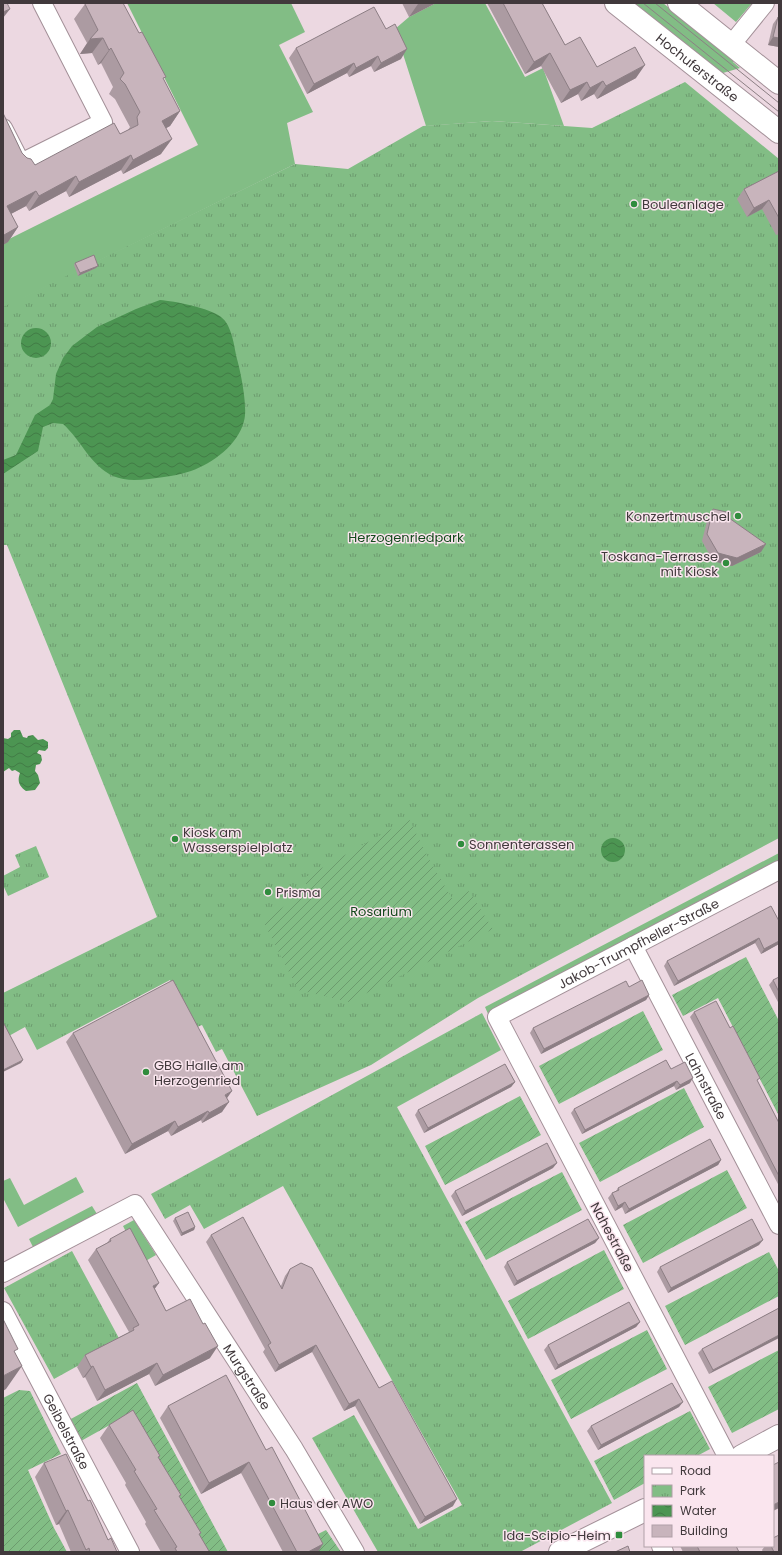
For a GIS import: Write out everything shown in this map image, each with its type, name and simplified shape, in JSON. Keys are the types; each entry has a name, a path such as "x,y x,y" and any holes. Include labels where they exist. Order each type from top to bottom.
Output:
{"street":[{"path":"3,128 21,163 103,122 42,3"},
{"name":"Hochuferstraße","path":"616,3 779,132"},
{"path":"679,3 779,83"},
{"path":"731,45 765,3"},
{"name":"Jakob-Trumpfheller-Straße","path":"497,1017 779,871"},
{"name":"Lahnstraße","path":"633,946 779,1225"},
{"name":"Nahestraße","path":"497,1017 726,1455"},
{"name":"Murgstraße","path":"3,1273 135,1204 294,1449 355,1552"},
{"name":"Geibelstraße","path":"3,1311 130,1552"},
{"path":"744,1455 779,1436"},
{"path":"560,1552 644,1512"}],"green space":[{"path":"127,3 291,3 305,32 279,45 313,112 287,123 295,164 3,308 3,242 198,145"},
{"path":"436,3 485,3 525,77 543,68 564,126 492,121 426,126 395,29 409,17"},
{"path":"627,3 663,3 680,17 737,56 733,62 740,68 716,75"},
{"path":"713,3 752,3 736,22"},
{"name":"Herzogenriedpark","path":"685,82 779,159 779,838 478,998 371,1065 257,1116 222,1049 216,1052 202,1025 195,1028 170,980 37,1050 25,1027 7,1037 3,1029 3,993 157,917 7,545 3,545 3,307 295,164 348,169 423,126 492,121 592,128"},
{"name":"Rosarium","path":"409,819 429,859 453,900 469,891 493,929 349,1002 298,990 263,921 308,890 304,878"},
{"path":"36,846 49,877 8,896 3,885 3,876 20,867 15,855"},
{"path":"779,853 779,863 489,1016 485,1007"},
{"path":"746,957 779,1021 779,1116 718,998 683,1016 672,995"},
{"path":"643,1011 663,1050 559,1104 539,1066"},
{"path":"482,1013 501,1050 397,1107 612,1503 520,1552 378,1552 312,1438 354,1415 418,1529 462,1505 283,1186 204,1229 190,1205 165,1219 151,1194"},
{"path":"684,1088 704,1127 600,1182 579,1143"},
{"path":"520,1096 541,1135 445,1185 425,1146"},
{"path":"727,1170 747,1208 643,1263 623,1225"},
{"path":"562,1172 582,1210 486,1260 465,1222"},
{"path":"76,1177 84,1192 18,1227 3,1198 3,1181 10,1178 24,1205"},
{"path":"92,1206 97,1214 33,1247 29,1239"},
{"path":"134,1220 156,1255 142,1263 123,1226"},
{"path":"604,1250 624,1289 528,1339 508,1301"},
{"path":"72,1251 121,1342 54,1379 4,1288"},
{"path":"769,1252 779,1271 779,1296 685,1345 665,1306"},
{"path":"647,1330 667,1369 571,1419 551,1380"},
{"path":"779,1350 779,1409 732,1433 708,1387"},
{"path":"137,1383 228,1552 200,1552 126,1416 81,1441 69,1420"},
{"path":"19,1390 30,1391 61,1454 28,1470 54,1528 67,1552 3,1552 3,1398"},
{"path":"690,1411 710,1449 699,1455 644,1455 644,1484 614,1500 594,1461"},
{"path":"326,1530 341,1552 317,1552 310,1538"}],"water":[{"path":"160,300 183,303 201,308 221,317 228,325 232,336 244,390 245,415 241,430 224,452 208,463 191,471 151,479 138,480 119,478 113,476 98,465 63,424 53,423 43,427 38,451 3,474 3,460 16,455 35,415 50,405 53,399 56,374 63,358 72,346 97,327"},
{"path":"36,328 47,332 51,343 47,354 36,358 25,354 21,343 25,332"},
{"path":"14,730 20,730 23,737 27,738 28,736 33,735 38,740 43,739 48,742 48,748 45,751 39,750 37,753 41,755 42,760 40,764 36,765 35,771 38,775 40,783 35,790 26,791 22,787 19,783 20,773 15,770 12,771 9,768 3,772 3,738 8,739 11,737 11,733"},
{"path":"613,838 622,841 625,850 622,859 613,862 604,859 601,850 604,841"}],"building":[{"path":"3,3 7,3 10,9 3,12"},
{"path":"123,3 139,33 142,32 166,77 163,78 180,111 162,121 172,139 133,160 131,155 79,182 76,176 39,196 36,191 7,206 18,227 4,235 3,113 22,153 27,158 31,159 35,165 114,123 120,134 138,125 137,117 140,112 125,84 120,79 124,73 111,48 109,50 103,38 90,39 98,30 85,4"},
{"path":"503,3 542,3 565,45 580,37 597,67 635,47 645,65 606,86 603,81 590,88 587,82 570,90 550,53 534,62"},
{"path":"374,7 386,29 395,24 407,49 381,63 378,56 356,68 354,63 314,84 296,48"},
{"path":"779,17 779,38 773,37"},
{"path":"779,171 779,218 769,200 754,208 744,189"},
{"path":"94,255 98,266 80,273 75,263"},
{"path":"713,509 731,513 729,518 766,544 737,558 718,553 707,534"},
{"path":"771,906 779,921 779,941 764,949 759,938 678,981 667,961"},
{"path":"779,977 779,992 773,980"},
{"name":"GBG Halle am Herzogenried","path":"173,980 232,1091 225,1095 229,1102 209,1113 208,1111 178,1127 175,1121 132,1144 73,1033"},
{"path":"642,980 649,995 544,1049 533,1028 626,981 629,987"},
{"path":"716,1001 730,1028 733,1026 760,1078 757,1080 779,1123 779,1176 694,1012"},
{"path":"3,1022 23,1060 3,1070"},
{"path":"666,1060 671,1069 685,1062 693,1078 680,1085 677,1081 585,1130 574,1109"},
{"path":"505,1064 515,1082 428,1128 418,1110"},
{"path":"710,1139 721,1160 629,1209 625,1202 618,1206 612,1193 619,1190 618,1188"},
{"path":"547,1143 557,1163 465,1211 455,1191"},
{"path":"188,1212 195,1227 182,1233 175,1218"},
{"path":"243,1217 282,1289 290,1269 301,1263 312,1268 379,1388 392,1381 457,1499 425,1517 359,1399 349,1404 316,1345 279,1365 268,1345 271,1343 211,1235"},
{"path":"588,1219 599,1238 517,1281 507,1262"},
{"path":"752,1219 763,1240 671,1288 660,1267"},
{"path":"130,1228 159,1283 153,1286 166,1311 190,1299 203,1324 205,1323 218,1346 163,1375 157,1363 105,1390 93,1366 91,1367 85,1355 134,1330 133,1328 139,1325 96,1249"},
{"path":"629,1302 640,1322 558,1365 548,1345"},
{"path":"779,1308 779,1335 713,1370 702,1349"},
{"path":"3,1319 18,1349 14,1351 22,1366 3,1376"},
{"path":"226,1375 266,1450 272,1447 323,1544 308,1552 297,1552 249,1462 209,1483 168,1406"},
{"path":"672,1383 683,1402 601,1445 591,1426"},
{"path":"133,1410 160,1456 158,1457 181,1495 179,1496 201,1533 199,1534 209,1551 177,1552 175,1548 177,1547 154,1510 157,1509 109,1425"},
{"path":"66,1454 88,1501 90,1500 108,1540 111,1538 117,1552 90,1552 89,1548 86,1550 44,1463"},
{"path":"779,1462 779,1502 774,1504 774,1464"},
{"path":"779,1535 779,1552 774,1552 772,1547 774,1547 774,1538"},
{"path":"628,1546 630,1552 615,1552"},
{"path":"698,1547 736,1547 739,1552 700,1552"}],"tram line":[{"path":"643,3 779,112"},
{"path":"655,3 779,103"}],"place":[{"name":"Bouleanlage","path":"634,204"},
{"name":"Konzertmuschel","path":"738,516"},
{"name":"Toskana-Terrasse mit Kiosk","path":"726,563"},
{"name":"Kiosk am Wasserspielplatz","path":"175,839"},
{"name":"Sonnenterassen","path":"461,844"},
{"name":"Prisma","path":"268,892"},
{"name":"GBG Halle am Herzogenried","path":"146,1072"},
{"name":"Haus der AWO","path":"272,1503"},
{"name":"Ida-Scipio-Heim","path":"619,1535"}]}
